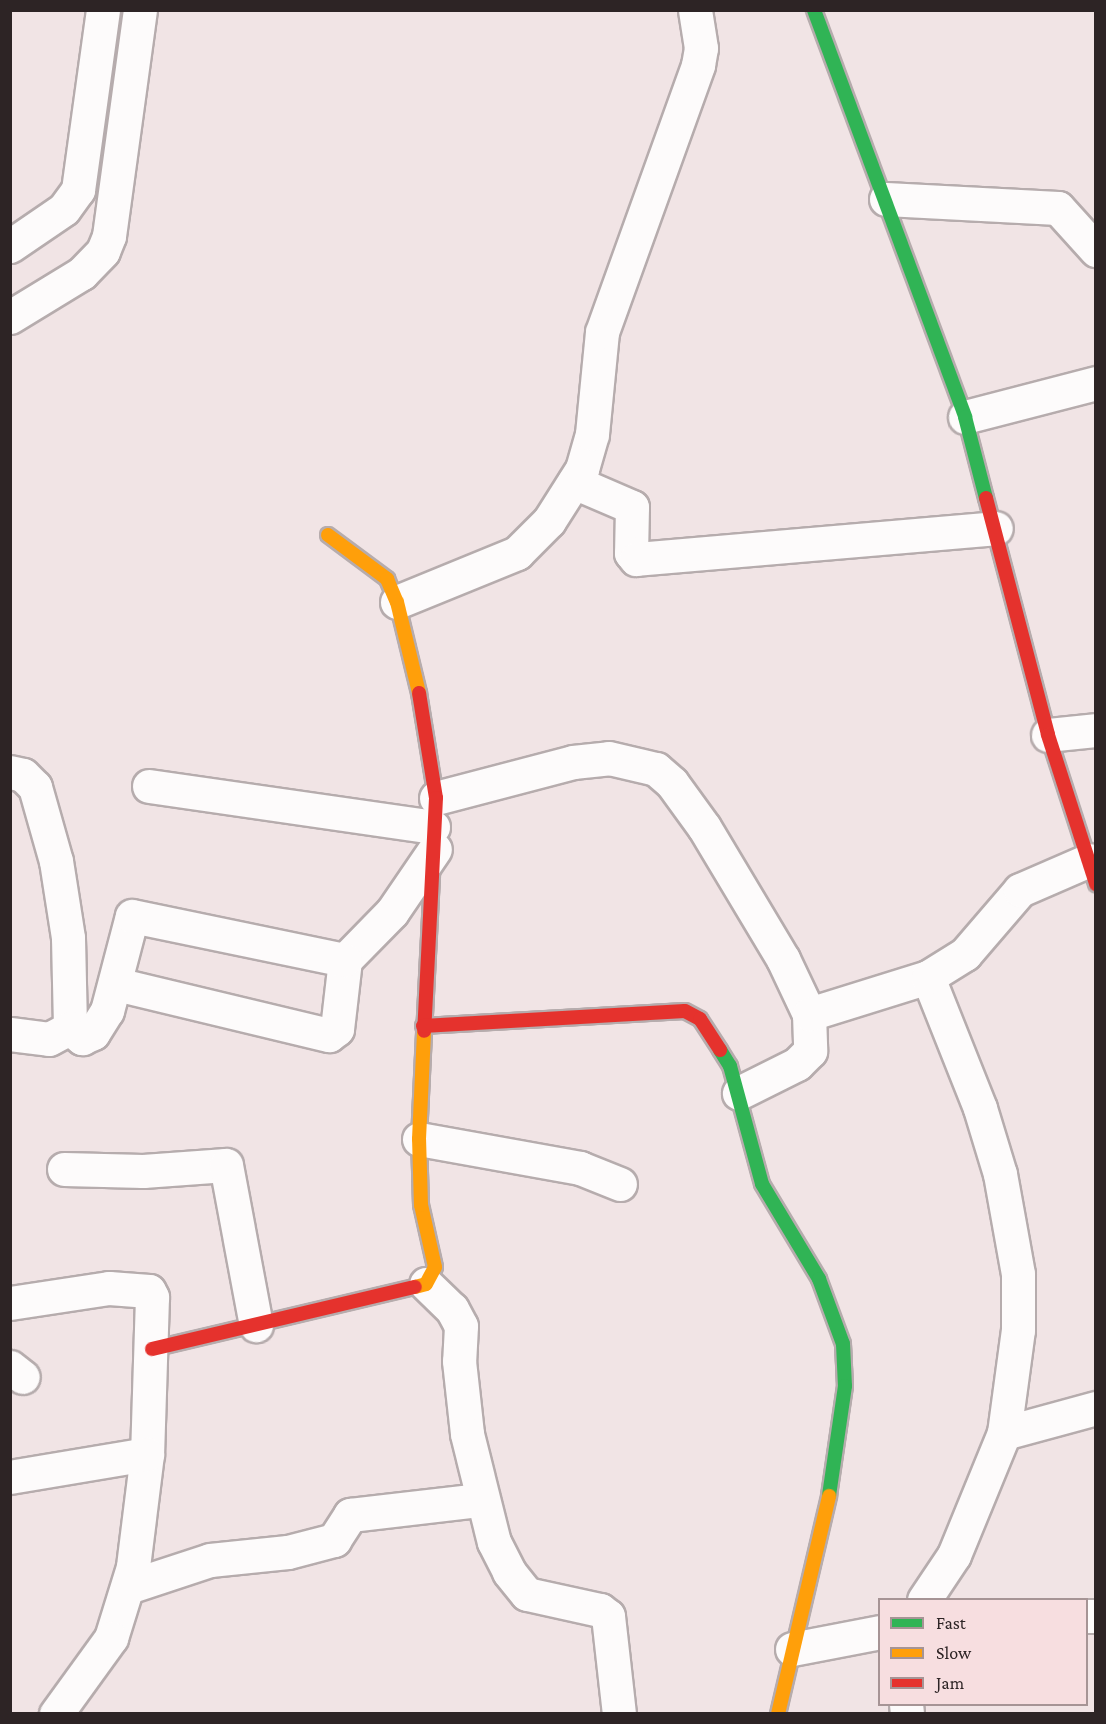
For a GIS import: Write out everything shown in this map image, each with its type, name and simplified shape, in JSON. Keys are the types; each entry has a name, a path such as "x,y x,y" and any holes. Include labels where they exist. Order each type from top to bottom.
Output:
{"street":[{"path":"10,246 64,209 78,190 103,10"},
{"path":"10,317 82,273 104,251 109,236 140,10"},
{"path":"397,602 516,553 549,521 574,482 591,434 602,332 614,291 650,205 698,65 701,48 695,10"},
{"path":"809,1014 928,977 965,954 1004,904 1020,890 1092,872 1048,735 996,528 965,417 814,10"},
{"path":"886,199 1058,208 1095,250"},
{"path":"965,417 1095,383"},
{"path":"574,482 632,507 631,553 636,559 996,528"},
{"path":"152,1349 426,1284 435,1267 421,1205 419,1139 435,825 426,723 397,602 387,579 328,535"},
{"path":"1048,735 1095,730"},
{"path":"149,786 435,825 573,762 609,758 656,769 672,783 704,827 783,959 809,1014 810,1051 797,1064 739,1093"},
{"path":"10,772 23,775 35,788 56,861 68,938 70,1028 82,1038 93,1033 107,1011 116,984 129,923 137,915 345,960"},
{"path":"116,984 329,1035 337,1029 345,960 392,912 435,825"},
{"path":"925,1598 954,1555 1004,1433 1018,1330 1013,1236 1000,1174 980,1108 928,977"},
{"path":"423,1026 685,1011 700,1019 721,1050 739,1093 762,1184 819,1279 843,1344 845,1386 830,1490 778,1713"},
{"path":"10,1034 49,1039 70,1028"},
{"path":"419,1139 580,1168 620,1184"},
{"path":"64,1169 143,1171 226,1165 230,1170 256,1325"},
{"path":"426,1284 452,1309 461,1326 459,1361 465,1423 480,1500 509,1572 527,1594 600,1610 608,1616 619,1713"},
{"path":"10,1303 109,1288 149,1291 152,1349 147,1454 128,1587 111,1638 56,1713"},
{"path":"1004,1433 1095,1408"},
{"path":"10,1477 147,1454"},
{"path":"128,1587 210,1560 288,1552 334,1540 350,1515 480,1500"},
{"path":"792,1649 878,1632"}],"traffic: fast":[{"path":"814,10 965,417 986,498"},
{"path":"720,1050 730,1066 762,1184 819,1279 843,1344 845,1386 829,1496"}],"traffic: slow":[{"path":"328,535 387,579 397,602 419,693"},
{"path":"415,1287 426,1284 435,1267 421,1205 419,1139 424,1031"},
{"path":"778,1714 829,1496"}],"traffic: jam":[{"path":"986,498 1048,735 1096,884"},
{"path":"419,693 436,798 424,1031"},
{"path":"423,1026 685,1011 700,1019 720,1050"},
{"path":"152,1349 415,1287"}]}
